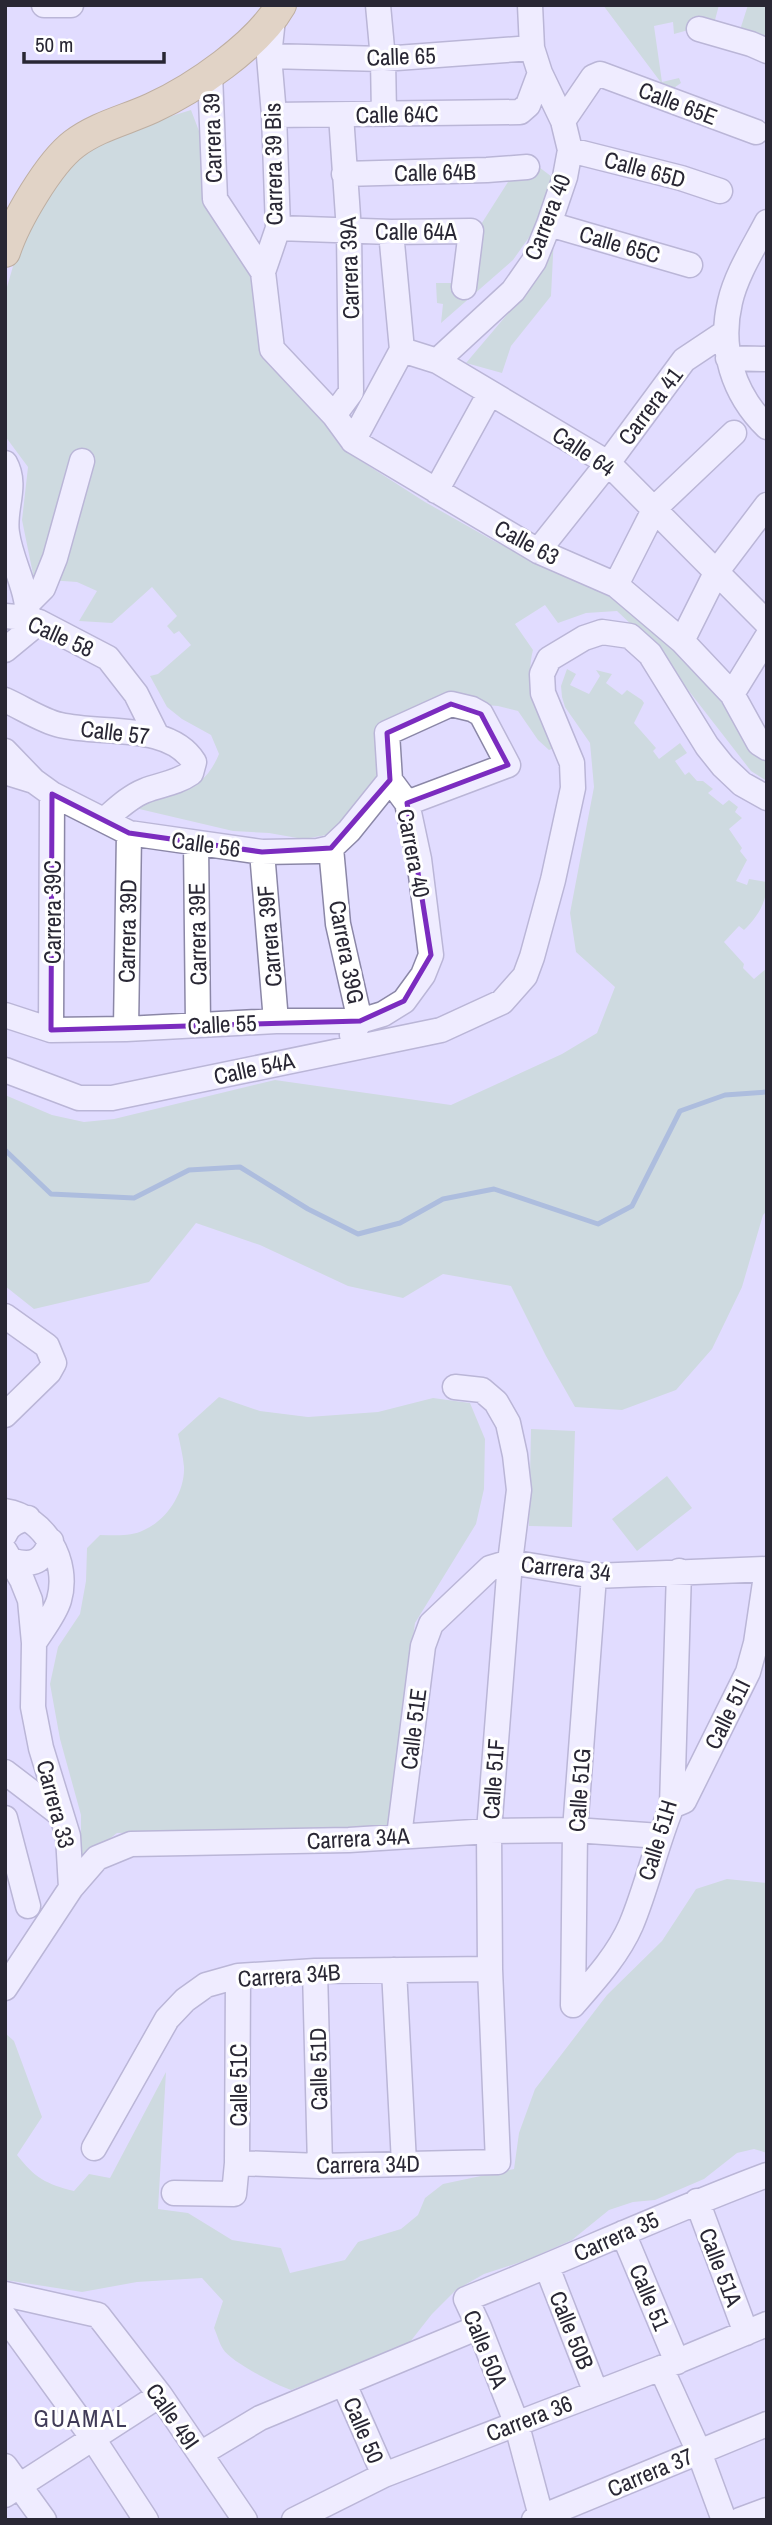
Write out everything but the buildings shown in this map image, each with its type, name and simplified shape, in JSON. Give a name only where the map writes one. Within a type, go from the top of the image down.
[{"type":"main road","points":[[5,252],[9,239],[38,186],[71,146],[94,130],[154,107],[210,74],[249,44],[277,12]]},
{"type":"street","points":[[44,5],[69,6]]},
{"type":"street","points":[[378,5],[384,114]]},
{"type":"street","name":"Carrera 40","points":[[438,361],[513,290],[534,261],[565,177],[570,150],[563,121],[540,73],[533,48],[530,5]]},
{"type":"street","name":"Carrera 39 Bis","points":[[272,349],[263,272],[278,228],[269,56],[277,12]]},
{"type":"street","points":[[699,29],[767,51]]},
{"type":"street","name":"Calle 65","points":[[269,56],[383,59],[533,48]]},
{"type":"street","name":"Calle 64C","points":[[274,115],[520,112],[528,104],[540,73]]},
{"type":"street","name":"Carrera 39","points":[[210,74],[215,199],[263,272]]},
{"type":"street","name":"Calle 65E","points":[[563,121],[593,77],[600,74],[756,132]]},
{"type":"street","name":"Carrera 39A","points":[[334,415],[351,392],[349,231],[341,115]]},
{"type":"street","name":"Calle 65D","points":[[570,150],[681,178],[720,191]]},
{"type":"street","name":"Calle 64B","points":[[344,174],[527,167]]},
{"type":"street","points":[[767,222],[730,300],[726,332],[728,358],[737,388],[755,415],[767,427]]},
{"type":"street","name":"Calle 65C","points":[[549,224],[690,265]]},
{"type":"street","name":"Calle 64A","points":[[278,228],[391,232],[471,231],[464,287]]},
{"type":"street","points":[[353,442],[402,350],[391,232]]},
{"type":"street","name":"Carrera 41","points":[[538,551],[608,463],[684,360],[726,332]]},
{"type":"street","name":"Calle 63","points":[[272,349],[334,415],[353,442],[538,551],[616,585],[682,641],[732,694],[759,743],[767,748]]},
{"type":"street","name":"Calle 64","points":[[402,350],[438,361],[608,463],[767,623]]},
{"type":"street","points":[[728,358],[767,359]]},
{"type":"street","points":[[436,491],[490,393]]},
{"type":"street","points":[[616,585],[655,508],[734,433]]},
{"type":"street","points":[[5,650],[43,588],[55,558],[82,461]]},
{"type":"street","points":[[6,464],[12,482],[6,531],[25,615]]},
{"type":"street","points":[[682,641],[717,571],[767,505]]},
{"type":"street","name":"Calle 58","points":[[25,615],[108,658],[136,694],[157,736]]},
{"type":"street","name":"Calle 54A","points":[[5,1070],[79,1098],[112,1098],[441,1030],[502,1002],[525,975],[532,957],[553,880],[573,788],[572,763],[543,693],[542,674],[549,659],[567,646],[602,632],[630,636],[650,654],[707,746],[742,784],[767,798]]},
{"type":"street","points":[[732,694],[767,637]]},
{"type":"street","name":"Calle 57","points":[[5,700],[59,725],[157,736],[186,751],[194,762],[191,773],[177,782],[143,791],[104,820]]},
{"type":"street","name":"Carrera 40","points":[[407,803],[508,765],[481,714],[451,704],[387,733],[390,780],[407,803],[419,859],[431,955],[423,975]]},
{"type":"street","points":[[5,751],[43,788]]},
{"type":"street","name":"Calle 56","points":[[5,772],[43,788],[129,833],[262,852],[318,852],[331,848]]},
{"type":"street","points":[[331,848],[349,831],[390,780]]},
{"type":"street","name":"Carrera 39C","points":[[43,788],[51,1030]]},
{"type":"street","name":"Carrera 39D","points":[[126,1029],[129,833]]},
{"type":"street","name":"Carrera 39E","points":[[195,843],[198,1025]]},
{"type":"street","name":"Carrera 39G","points":[[331,848],[338,924],[360,1021],[342,1050]]},
{"type":"street","name":"Carrera 39F","points":[[262,852],[276,1021]]},
{"type":"street","name":"Calle 55","points":[[5,1015],[51,1030],[276,1021],[360,1021],[383,1014],[404,1001],[423,975]]},
{"type":"street","points":[[5,1415],[49,1372],[54,1363],[47,1346],[11,1328]]},
{"type":"street","name":"Calle 51F","points":[[455,1387],[482,1390],[496,1402],[508,1423],[519,1490],[510,1562],[489,1831],[490,1969],[498,2162]]},
{"type":"street","points":[[5,1534],[16,1522],[16,1515],[41,1529],[51,1541],[63,1580],[59,1602],[34,1643]]},
{"type":"street","points":[[9,1556],[25,1564],[37,1561],[46,1553],[51,1541]]},
{"type":"street","name":"Carrera 33","points":[[9,1556],[30,1600],[34,1643],[33,1707],[41,1748],[68,1836],[71,1888]]},
{"type":"street","name":"Carrera 34","points":[[431,1624],[490,1567],[510,1562],[594,1576],[767,1569]]},
{"type":"street","name":"Calle 51I","points":[[672,1806],[684,1801],[748,1672],[767,1569]]},
{"type":"street","name":"Calle 51H","points":[[573,2005],[609,1962],[631,1927],[672,1806],[678,1571]]},
{"type":"street","name":"Calle 51G","points":[[573,2005],[575,1830],[594,1576]]},
{"type":"street","name":"Calle 51E","points":[[399,1836],[424,1646],[431,1624]]},
{"type":"street","points":[[5,1772],[60,1814]]},
{"type":"street","points":[[7,1828],[29,1906]]},
{"type":"street","name":"Carrera 34A","points":[[71,1888],[97,1858],[131,1844],[349,1840],[489,1831],[575,1830],[660,1836]]},
{"type":"street","points":[[5,1988],[71,1888]]},
{"type":"street","name":"Carrera 34B","points":[[94,2148],[167,2019],[186,2000],[206,1986],[238,1976],[315,1971],[490,1969]]},
{"type":"street","points":[[394,1970],[404,2163]]},
{"type":"street","name":"Calle 51D","points":[[315,1971],[320,2166]]},
{"type":"street","name":"Calle 51C","points":[[174,2193],[234,2194],[237,2163],[238,1976]]},
{"type":"street","name":"Carrera 34D","points":[[237,2163],[320,2166],[498,2162]]},
{"type":"street","name":"Carrera 35","points":[[466,2299],[547,2267],[697,2201],[767,2175]]},
{"type":"street","name":"Calle 51A","points":[[697,2201],[756,2328]]},
{"type":"street","name":"Calle 51","points":[[623,2233],[724,2520]]},
{"type":"street","name":"Calle 50B","points":[[547,2267],[596,2393]]},
{"type":"street","name":"Calle 49I","points":[[5,2294],[98,2315],[160,2395],[245,2520]]},
{"type":"street","name":"Calle 50A","points":[[466,2299],[516,2423],[539,2519]]},
{"type":"street","points":[[5,2317],[92,2437],[146,2520]]},
{"type":"street","points":[[200,2454],[260,2418],[479,2327]]},
{"type":"street","name":"Carrera 36","points":[[294,2520],[383,2475],[669,2365],[756,2328]]},
{"type":"street","name":"Calle 50","points":[[344,2384],[383,2475]]},
{"type":"street","points":[[44,2520],[10,2482],[92,2437],[160,2395]]},
{"type":"street","name":"Carrera 37","points":[[539,2519],[767,2424]]},
{"type":"street","points":[[740,2520],[767,2510]]},
{"type":"highlighted area","points":[[451,704],[481,714],[508,765],[407,803],[431,955],[404,1001],[360,1021],[51,1030],[52,794],[129,833],[262,852],[331,848],[390,780],[387,733]]},
{"type":"green space","points":[[603,5],[719,5],[711,35],[692,29],[674,34],[673,22],[654,26],[662,82],[679,78],[681,83],[668,92]]},
{"type":"green space","points":[[748,5],[767,5],[767,43],[739,33]]},
{"type":"green space","points":[[191,110],[240,239],[276,354],[358,459],[425,502],[494,541],[612,598],[669,635],[729,695],[749,744],[767,762],[767,781],[751,771],[654,646],[617,611],[586,613],[558,623],[545,605],[515,624],[533,650],[533,688],[560,746],[549,750],[538,740],[518,711],[498,706],[473,704],[405,722],[394,756],[339,833],[303,839],[269,833],[233,831],[135,808],[135,797],[175,792],[195,785],[212,767],[219,754],[211,735],[167,707],[150,676],[158,674],[191,645],[179,631],[174,634],[167,626],[177,616],[152,587],[112,623],[79,621],[97,591],[77,582],[34,579],[22,520],[28,467],[5,436],[5,294],[26,221],[84,143]]},
{"type":"green space","points":[[531,161],[560,183],[513,260],[441,323],[443,304],[437,303],[436,283],[457,283],[466,248],[513,174]]},
{"type":"green space","points":[[554,236],[551,296],[511,346],[502,373],[466,363],[531,286],[542,256]]},
{"type":"green space","points":[[567,669],[576,674],[570,685],[589,694],[600,676],[596,670],[612,674],[606,683],[622,695],[627,690],[642,700],[644,703],[634,723],[656,748],[653,751],[659,759],[680,743],[687,753],[675,761],[685,775],[689,772],[697,781],[703,781],[713,789],[708,793],[723,805],[729,800],[738,807],[735,812],[742,818],[729,829],[747,860],[736,881],[747,885],[749,879],[767,882],[765,896],[757,914],[744,930],[739,926],[724,942],[754,979],[767,968],[767,1211],[763,1215],[742,1287],[712,1349],[676,1390],[622,1410],[575,1407],[511,1286],[443,1274],[403,1298],[348,1286],[260,1245],[196,1223],[149,1282],[34,1309],[5,1286],[5,1095],[52,1115],[84,1122],[114,1119],[275,1080],[451,1105],[562,1054],[597,1033],[615,987],[576,952],[570,913],[594,787],[590,743],[565,707],[562,697],[561,686]]},
{"type":"green space","points":[[219,1397],[260,1411],[308,1417],[378,1412],[433,1398],[470,1403],[485,1439],[484,1489],[476,1524],[415,1623],[389,1826],[117,1833],[81,1861],[81,1815],[60,1739],[50,1684],[58,1647],[80,1614],[86,1581],[87,1548],[100,1535],[128,1535],[144,1530],[167,1512],[178,1495],[184,1476],[178,1434]]},
{"type":"green space","points":[[531,1429],[575,1431],[572,1527],[529,1526]]},
{"type":"green space","points":[[667,1476],[692,1508],[637,1551],[612,1519]]},
{"type":"green space","points":[[727,1879],[767,1883],[767,2153],[754,2149],[737,2153],[704,2179],[655,2200],[633,2202],[609,2210],[572,2240],[527,2260],[484,2274],[456,2290],[432,2314],[406,2347],[291,2390],[244,2366],[223,2349],[214,2328],[223,2301],[202,2278],[137,2282],[82,2292],[5,2280],[5,2033],[14,2041],[42,2117],[17,2155],[36,2175],[48,2183],[74,2191],[89,2174],[110,2178],[166,2072],[158,2209],[188,2213],[232,2240],[281,2248],[290,2273],[345,2260],[358,2242],[401,2229],[418,2215],[425,2198],[443,2184],[514,2169],[519,2133],[535,2089],[607,1995],[662,1941],[696,1889]]},
{"type":"waterway","points":[[5,1150],[51,1194],[134,1198],[189,1170],[240,1167],[308,1209],[358,1234],[400,1223],[443,1199],[494,1189],[598,1224],[632,1206],[680,1111],[725,1095],[767,1092]]},
{"type":"district","name":"GUAMAL","points":[[81,2418]]}]
